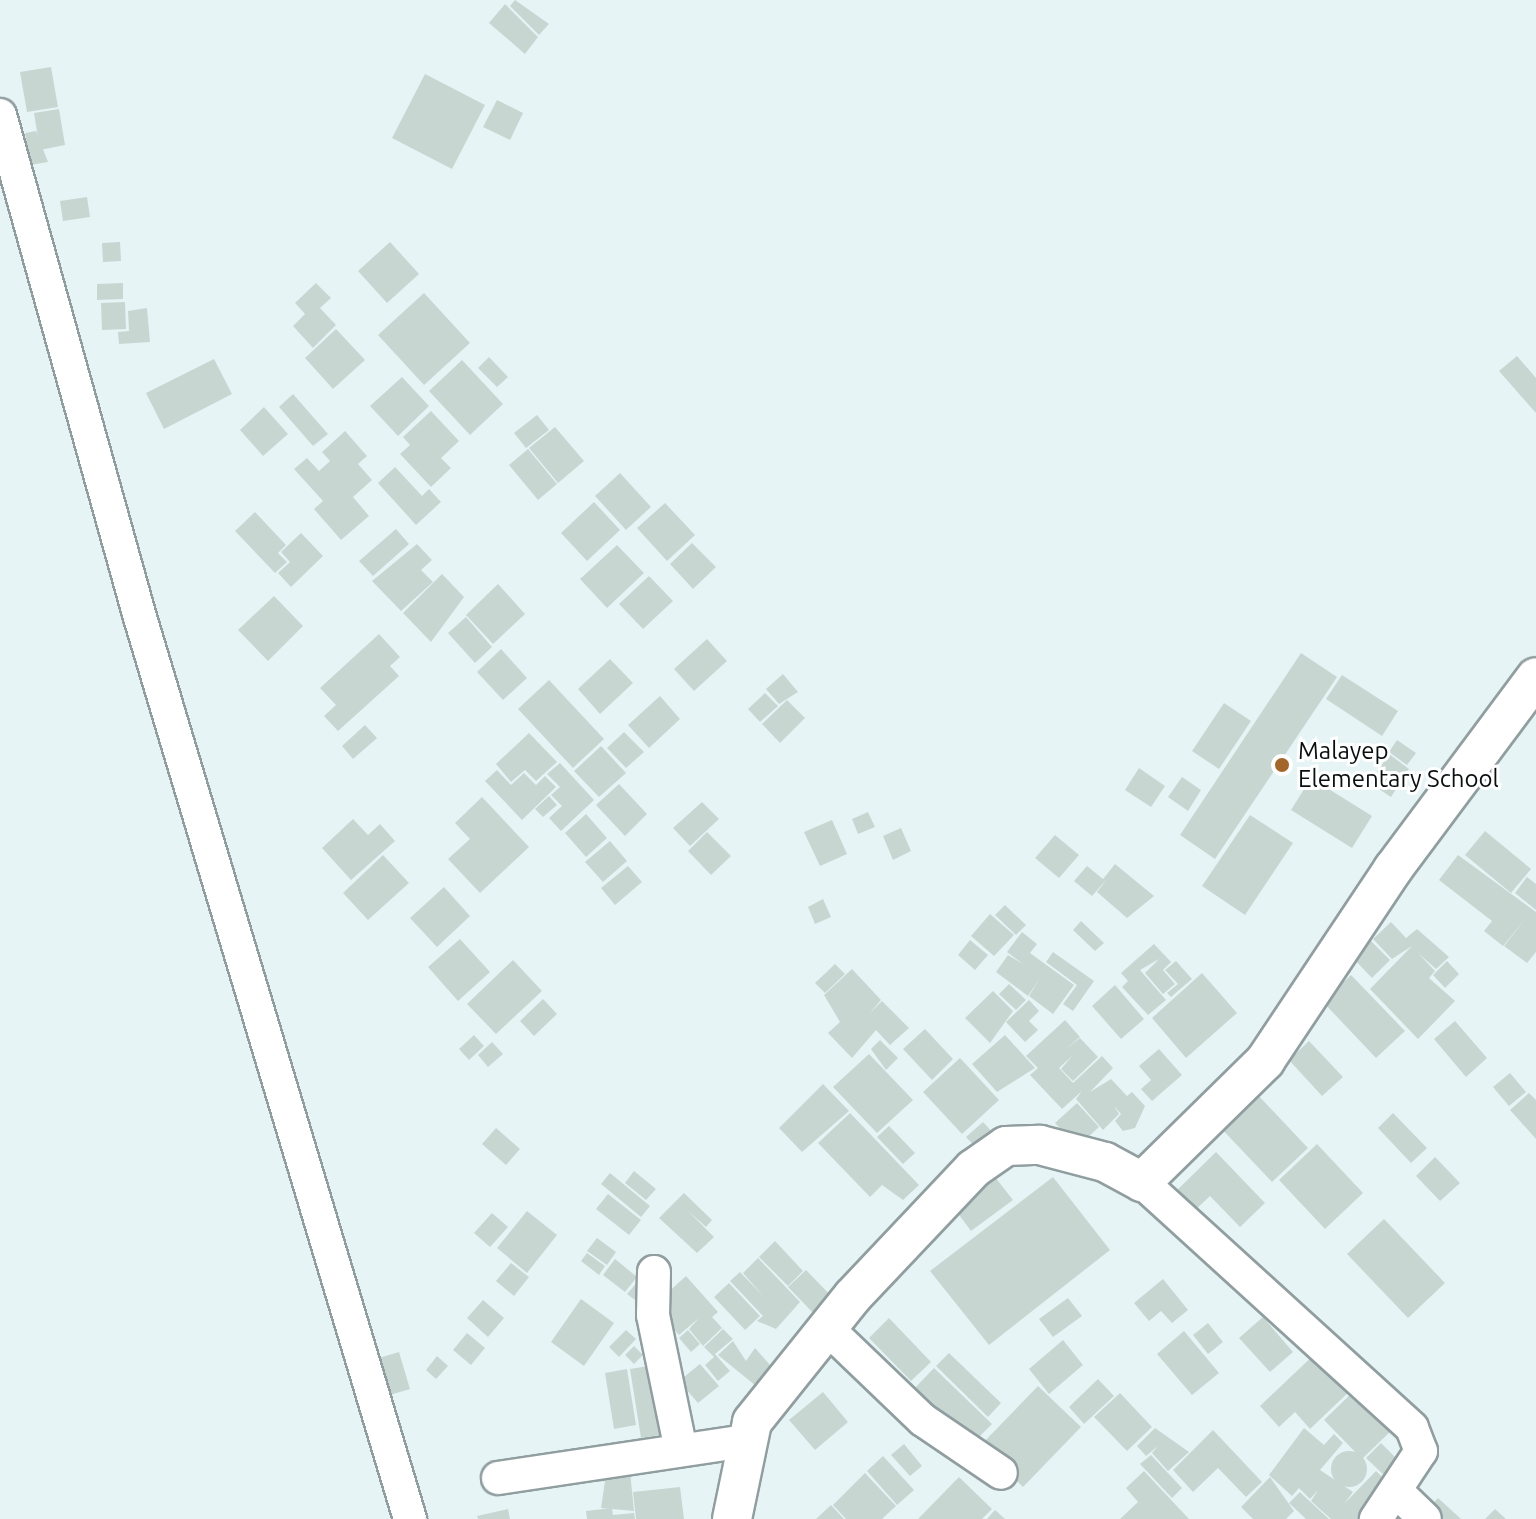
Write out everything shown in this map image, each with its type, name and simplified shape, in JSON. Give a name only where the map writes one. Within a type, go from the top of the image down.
[{"type":"street","points":[[0,115],[139,614],[410,1519]]},
{"type":"street","points":[[1142,1182],[1265,1061],[1393,869],[1536,677]]},
{"type":"street","points":[[732,1519],[752,1422],[829,1330],[973,1169],[1006,1146],[1040,1145],[1105,1162],[1142,1182],[1412,1428],[1421,1451],[1376,1519]]},
{"type":"street","points":[[654,1272],[653,1315],[681,1450]]},
{"type":"street","points":[[829,1330],[923,1420],[1001,1473]]},
{"type":"street","points":[[498,1478],[746,1441]]},
{"type":"street","points":[[1396,1491],[1425,1519]]},
{"type":"building","points":[[515,0],[549,24],[539,35],[510,6]]},
{"type":"building","points":[[505,4],[538,37],[525,54],[489,23]]},
{"type":"building","points":[[51,67],[58,107],[27,112],[20,72]]},
{"type":"building","points":[[425,74],[485,105],[452,169],[392,138]]},
{"type":"building","points":[[497,100],[523,113],[510,140],[483,127]]},
{"type":"building","points":[[59,109],[65,145],[40,150],[34,113]]},
{"type":"building","points":[[36,131],[48,162],[30,165],[25,133]]},
{"type":"building","points":[[87,197],[90,217],[63,221],[60,201]]},
{"type":"building","points":[[120,242],[121,261],[103,262],[102,243]]},
{"type":"building","points":[[390,242],[419,274],[387,303],[358,271]]},
{"type":"building","points":[[123,283],[123,299],[97,300],[97,284]]},
{"type":"building","points":[[316,283],[331,298],[320,308],[336,325],[313,348],[293,326],[305,314],[295,303]]},
{"type":"building","points":[[424,293],[470,343],[424,385],[378,335]]},
{"type":"building","points":[[125,302],[126,329],[102,330],[101,303]]},
{"type":"building","points":[[147,308],[150,342],[119,344],[118,332],[129,331],[128,311]]},
{"type":"building","points":[[336,329],[365,360],[333,389],[305,358]]},
{"type":"building","points":[[1517,356],[1536,378],[1536,413],[1499,371]]},
{"type":"building","points":[[489,357],[508,377],[497,387],[478,368]]},
{"type":"building","points":[[214,359],[232,394],[164,429],[146,393]]},
{"type":"building","points":[[462,360],[503,404],[470,435],[429,391]]},
{"type":"building","points":[[402,377],[429,406],[398,436],[370,406]]},
{"type":"building","points":[[293,394],[328,434],[313,446],[279,407]]},
{"type":"building","points":[[264,407],[288,434],[263,456],[240,430]]},
{"type":"building","points":[[431,411],[459,441],[441,458],[451,468],[431,487],[400,454],[410,445],[403,437]]},
{"type":"building","points":[[537,415],[549,430],[526,448],[514,433]]},
{"type":"building","points":[[555,427],[584,461],[558,483],[529,448]]},
{"type":"building","points":[[345,431],[367,456],[358,464],[372,480],[353,497],[369,516],[341,540],[314,509],[323,501],[294,469],[307,458],[319,471],[330,461],[322,452]]},
{"type":"building","points":[[528,449],[557,484],[538,500],[509,465]]},
{"type":"building","points":[[395,467],[422,496],[429,489],[441,502],[416,525],[378,483]]},
{"type":"building","points":[[620,473],[651,507],[626,530],[595,496]]},
{"type":"building","points":[[594,502],[620,530],[587,561],[561,533]]},
{"type":"building","points":[[665,503],[695,535],[667,561],[637,528]]},
{"type":"building","points":[[255,512],[286,545],[278,553],[287,562],[275,573],[235,531]]},
{"type":"building","points":[[396,529],[409,544],[373,576],[359,561]]},
{"type":"building","points":[[301,533],[323,556],[291,587],[278,573],[290,562],[281,552]]},
{"type":"building","points":[[692,543],[716,567],[693,589],[670,564]]},
{"type":"building","points":[[417,544],[432,560],[421,570],[433,582],[401,611],[372,581]]},
{"type":"building","points":[[617,545],[644,573],[607,608],[580,579]]},
{"type":"building","points":[[442,574],[464,597],[431,642],[403,613]]},
{"type":"building","points":[[649,576],[673,601],[643,629],[619,604]]},
{"type":"building","points":[[498,584],[525,614],[493,644],[466,615]]},
{"type":"building","points":[[274,596],[303,626],[268,661],[238,630]]},
{"type":"building","points":[[466,617],[492,647],[475,663],[448,633]]},
{"type":"building","points":[[379,634],[400,657],[390,666],[399,676],[338,731],[324,716],[336,705],[320,688]]},
{"type":"building","points":[[707,639],[727,661],[694,691],[674,669]]},
{"type":"building","points":[[501,649],[527,678],[503,700],[477,672]]},
{"type":"building","points":[[1301,653],[1337,677],[1215,859],[1180,835]]},
{"type":"building","points":[[610,659],[633,683],[600,714],[578,689]]},
{"type":"building","points":[[783,674],[798,692],[779,704],[766,689]]},
{"type":"building","points":[[1342,675],[1398,711],[1382,736],[1326,699]]},
{"type":"building","points":[[549,680],[604,739],[573,768],[518,709]]},
{"type":"building","points":[[765,693],[778,706],[760,722],[748,709]]},
{"type":"building","points":[[660,696],[680,719],[649,748],[628,725]]},
{"type":"building","points":[[787,700],[805,718],[780,743],[762,724]]},
{"type":"building","points":[[1224,703],[1251,721],[1219,769],[1192,751]]},
{"type":"building","points":[[365,725],[377,738],[353,759],[342,746]]},
{"type":"building","points":[[624,732],[644,752],[626,768],[607,748]]},
{"type":"building","points":[[529,733],[557,762],[536,781],[525,770],[511,782],[496,764]]},
{"type":"building","points":[[1397,740],[1416,753],[1407,765],[1389,752]]},
{"type":"building","points":[[601,746],[626,773],[599,797],[574,771]]},
{"type":"building","points":[[1389,754],[1409,769],[1391,797],[1370,783]]},
{"type":"building","points":[[560,763],[594,800],[561,831],[549,818],[562,806],[551,795],[560,787],[547,774]]},
{"type":"building","points":[[1139,768],[1165,786],[1151,807],[1125,790]]},
{"type":"building","points":[[497,770],[511,785],[524,773],[536,785],[545,776],[556,787],[522,820],[485,781]]},
{"type":"building","points":[[1182,777],[1201,790],[1188,811],[1168,797]]},
{"type":"building","points":[[1311,778],[1372,816],[1352,848],[1291,810]]},
{"type":"building","points":[[619,784],[647,814],[625,836],[596,805]]},
{"type":"building","points":[[549,796],[557,805],[543,817],[535,809]]},
{"type":"building","points":[[482,797],[529,847],[480,893],[448,859],[470,839],[455,823]]},
{"type":"building","points":[[702,802],[719,819],[690,846],[673,828]]},
{"type":"building","points":[[868,812],[875,827],[858,834],[852,819]]},
{"type":"building","points":[[586,814],[607,838],[586,857],[565,833]]},
{"type":"building","points":[[1250,815],[1293,843],[1245,915],[1202,886]]},
{"type":"building","points":[[353,819],[368,835],[380,824],[395,841],[351,880],[322,848]]},
{"type":"building","points":[[832,820],[847,854],[820,866],[804,832]]},
{"type":"building","points":[[901,828],[911,851],[893,860],[883,836]]},
{"type":"building","points":[[1485,831],[1531,869],[1511,893],[1465,855]]},
{"type":"building","points":[[707,832],[731,856],[711,875],[688,851]]},
{"type":"building","points":[[1055,835],[1079,855],[1059,878],[1035,858]]},
{"type":"building","points":[[610,841],[627,861],[603,882],[585,862]]},
{"type":"building","points":[[383,855],[409,883],[368,920],[343,893]]},
{"type":"building","points":[[1458,855],[1536,912],[1536,952],[1527,963],[1504,946],[1526,918],[1503,946],[1484,931],[1492,921],[1439,880]]},
{"type":"building","points":[[1115,864],[1154,896],[1127,918],[1097,892],[1107,879],[1092,896],[1074,881],[1087,866],[1103,879]]},
{"type":"building","points":[[628,866],[642,882],[615,905],[601,888]]},
{"type":"building","points":[[1527,877],[1536,884],[1536,910],[1515,893]]},
{"type":"building","points":[[444,887],[470,916],[437,947],[410,918]]},
{"type":"building","points":[[823,899],[831,917],[815,924],[808,907]]},
{"type":"building","points":[[1005,905],[1026,925],[1016,935],[995,915]]},
{"type":"building","points":[[990,914],[1014,935],[994,956],[971,936]]},
{"type":"building","points":[[1081,921],[1104,943],[1095,951],[1073,930]]},
{"type":"building","points":[[1391,922],[1406,938],[1417,929],[1449,957],[1436,969],[1418,953],[1435,971],[1429,978],[1455,1001],[1418,1039],[1370,989],[1412,946],[1392,959],[1373,939]]},
{"type":"building","points":[[1022,932],[1037,944],[1030,953],[1074,985],[1053,1014],[1029,996],[1040,978],[1028,996],[996,972],[1008,955],[1023,964],[1007,952]]},
{"type":"building","points":[[460,939],[490,972],[458,1001],[428,967]]},
{"type":"building","points":[[970,940],[988,955],[975,970],[958,955]]},
{"type":"building","points":[[1370,940],[1390,960],[1372,978],[1352,957]]},
{"type":"building","points":[[1154,944],[1171,962],[1163,970],[1175,984],[1163,994],[1145,973],[1159,959],[1140,970],[1166,1000],[1148,1015],[1122,987],[1128,981],[1121,973]]},
{"type":"building","points":[[1053,952],[1094,981],[1073,1011],[1063,1004],[1077,985],[1046,962]]},
{"type":"building","points":[[513,960],[542,991],[496,1034],[467,1004]]},
{"type":"building","points":[[1176,961],[1192,979],[1171,997],[1167,993],[1178,984],[1165,970]]},
{"type":"building","points":[[1447,961],[1459,974],[1445,988],[1433,975]]},
{"type":"building","points":[[835,964],[845,974],[825,993],[815,983]]},
{"type":"building","points":[[852,969],[881,1000],[870,1013],[882,1001],[909,1028],[890,1045],[876,1030],[852,1058],[828,1033],[840,1022],[824,995]]},
{"type":"building","points":[[1202,973],[1237,1013],[1186,1058],[1152,1018]]},
{"type":"building","points":[[1351,975],[1405,1031],[1376,1058],[1323,1002]]},
{"type":"building","points":[[1009,984],[1026,1000],[1016,1010],[999,994]]},
{"type":"building","points":[[1115,985],[1144,1019],[1121,1039],[1092,1006]]},
{"type":"building","points":[[993,991],[1013,1011],[990,1043],[965,1018]]},
{"type":"building","points":[[543,999],[557,1014],[534,1036],[520,1021]]},
{"type":"building","points":[[1029,1000],[1039,1011],[1029,1021],[1038,1030],[1025,1042],[1006,1022]]},
{"type":"building","points":[[1065,1020],[1080,1037],[1066,1049],[1080,1038],[1098,1057],[1073,1081],[1061,1069],[1072,1056],[1059,1068],[1073,1083],[1102,1056],[1113,1068],[1090,1092],[1111,1079],[1127,1096],[1132,1092],[1145,1106],[1135,1128],[1123,1131],[1115,1121],[1121,1114],[1114,1106],[1119,1114],[1103,1130],[1076,1099],[1082,1091],[1062,1109],[1030,1075],[1038,1068],[1026,1056]]},
{"type":"building","points":[[1455,1021],[1487,1058],[1466,1077],[1434,1039]]},
{"type":"building","points":[[925,1029],[953,1059],[932,1080],[903,1049]]},
{"type":"building","points":[[474,1035],[484,1046],[469,1060],[459,1049]]},
{"type":"building","points":[[1005,1035],[1035,1068],[997,1092],[972,1064]]},
{"type":"building","points":[[880,1040],[898,1058],[886,1070],[871,1049]]},
{"type":"building","points":[[1309,1041],[1343,1077],[1322,1096],[1289,1060]]},
{"type":"building","points":[[492,1042],[503,1054],[488,1067],[478,1055]]},
{"type":"building","points":[[1159,1049],[1182,1075],[1152,1101],[1141,1089],[1151,1080],[1139,1066]]},
{"type":"building","points":[[869,1054],[913,1100],[877,1133],[833,1087]]},
{"type":"building","points":[[960,1058],[999,1100],[962,1134],[923,1092]]},
{"type":"building","points":[[1510,1073],[1526,1092],[1509,1106],[1493,1087]]},
{"type":"building","points":[[823,1084],[849,1111],[802,1152],[779,1128]]},
{"type":"building","points":[[1255,1092],[1308,1148],[1272,1182],[1219,1126]]},
{"type":"building","points":[[1529,1093],[1536,1100],[1536,1139],[1510,1110]]},
{"type":"building","points":[[1077,1103],[1099,1127],[1077,1147],[1055,1123]]},
{"type":"building","points":[[850,1113],[919,1185],[903,1200],[882,1185],[870,1197],[818,1143]]},
{"type":"building","points":[[1393,1113],[1427,1148],[1411,1163],[1378,1128]]},
{"type":"building","points":[[983,1122],[997,1137],[980,1152],[966,1137]]},
{"type":"building","points":[[889,1126],[915,1153],[903,1164],[877,1137]]},
{"type":"building","points":[[496,1128],[520,1149],[506,1165],[482,1144]]},
{"type":"building","points":[[1317,1144],[1363,1193],[1325,1229],[1279,1180]]},
{"type":"building","points":[[1216,1152],[1265,1203],[1240,1227],[1210,1196],[1190,1215],[1171,1196]]},
{"type":"building","points":[[1435,1157],[1460,1183],[1440,1201],[1416,1176]]},
{"type":"building","points":[[634,1171],[656,1189],[646,1200],[625,1183]]},
{"type":"building","points":[[610,1173],[650,1206],[641,1217],[601,1184]]},
{"type":"building","points":[[995,1177],[1013,1200],[971,1231],[954,1208]]},
{"type":"building","points":[[1053,1177],[1110,1250],[989,1345],[930,1271]]},
{"type":"building","points":[[684,1193],[712,1220],[706,1227],[688,1211],[714,1237],[697,1253],[659,1218]]},
{"type":"building","points":[[608,1194],[641,1220],[629,1235],[596,1209]]},
{"type":"building","points":[[527,1211],[557,1235],[527,1273],[497,1248]]},
{"type":"building","points":[[492,1213],[508,1227],[490,1247],[474,1233]]},
{"type":"building","points":[[1384,1219],[1445,1283],[1408,1318],[1347,1254]]},
{"type":"building","points":[[597,1238],[616,1252],[607,1265],[587,1251]]},
{"type":"building","points":[[775,1241],[803,1271],[788,1286],[759,1257]]},
{"type":"building","points":[[587,1253],[605,1266],[599,1275],[581,1261]]},
{"type":"building","points":[[758,1258],[800,1302],[776,1329],[757,1321],[763,1316],[730,1281],[740,1272],[763,1296],[743,1273]]},
{"type":"building","points":[[615,1259],[637,1277],[625,1292],[603,1275]]},
{"type":"building","points":[[511,1263],[529,1277],[514,1296],[496,1281]]},
{"type":"building","points":[[806,1270],[836,1301],[818,1318],[788,1287]]},
{"type":"building","points":[[686,1276],[718,1312],[712,1317],[722,1328],[703,1346],[689,1329],[699,1318],[679,1335],[653,1306]]},
{"type":"building","points":[[1163,1279],[1188,1310],[1172,1323],[1161,1311],[1149,1321],[1134,1303]]},
{"type":"building","points":[[639,1280],[647,1286],[635,1300],[627,1294]]},
{"type":"building","points":[[729,1283],[760,1316],[745,1330],[714,1297]]},
{"type":"building","points":[[1068,1298],[1082,1316],[1053,1337],[1039,1319]]},
{"type":"building","points":[[581,1299],[614,1323],[584,1366],[551,1342]]},
{"type":"building","points":[[483,1300],[504,1318],[488,1337],[467,1318]]},
{"type":"building","points":[[1263,1317],[1293,1352],[1270,1372],[1239,1338]]},
{"type":"building","points":[[889,1318],[931,1362],[911,1381],[869,1338]]},
{"type":"building","points":[[1208,1323],[1223,1342],[1208,1354],[1193,1335]]},
{"type":"building","points":[[723,1329],[733,1339],[715,1354],[730,1371],[718,1381],[705,1365],[714,1357],[704,1347]]},
{"type":"building","points":[[626,1330],[636,1339],[619,1357],[609,1347]]},
{"type":"building","points":[[688,1330],[700,1344],[691,1352],[679,1338]]},
{"type":"building","points":[[1184,1331],[1219,1373],[1192,1395],[1157,1354]]},
{"type":"building","points":[[467,1333],[485,1348],[471,1365],[453,1350]]},
{"type":"building","points":[[1063,1340],[1083,1365],[1049,1394],[1029,1369]]},
{"type":"building","points":[[733,1341],[746,1361],[755,1348],[770,1365],[756,1386],[718,1355]]},
{"type":"building","points":[[634,1346],[643,1355],[634,1364],[625,1355]]},
{"type":"building","points":[[1319,1350],[1354,1387],[1310,1429],[1295,1412],[1279,1427],[1260,1406]]},
{"type":"building","points":[[399,1352],[410,1389],[383,1397],[372,1360]]},
{"type":"building","points":[[949,1353],[1001,1403],[988,1417],[936,1366]]},
{"type":"building","points":[[437,1356],[448,1366],[436,1379],[426,1370]]},
{"type":"building","points":[[661,1364],[672,1433],[641,1438],[630,1369]]},
{"type":"building","points":[[700,1364],[719,1386],[698,1403],[679,1381]]},
{"type":"building","points":[[934,1368],[992,1424],[970,1446],[912,1391]]},
{"type":"building","points":[[627,1369],[636,1425],[614,1429],[605,1373]]},
{"type":"building","points":[[1098,1379],[1114,1396],[1084,1424],[1069,1407]]},
{"type":"building","points":[[1038,1386],[1081,1427],[1023,1487],[980,1446]]},
{"type":"building","points":[[1356,1389],[1394,1428],[1362,1459],[1324,1420]]},
{"type":"building","points":[[823,1392],[848,1422],[815,1450],[789,1420]]},
{"type":"building","points":[[1120,1393],[1152,1427],[1127,1451],[1094,1417]]},
{"type":"building","points":[[1155,1428],[1189,1452],[1168,1471],[1152,1453],[1158,1446],[1146,1456],[1137,1446]]},
{"type":"building","points":[[1304,1428],[1324,1445],[1334,1434],[1343,1443],[1320,1470],[1353,1492],[1344,1504],[1376,1471],[1389,1483],[1368,1519],[1331,1519],[1311,1501],[1318,1490],[1310,1499],[1299,1488],[1292,1496],[1269,1475]]},
{"type":"building","points":[[1213,1430],[1262,1482],[1246,1497],[1218,1468],[1193,1492],[1173,1470]]},
{"type":"building","points":[[1381,1443],[1404,1466],[1389,1480],[1366,1458]]},
{"type":"building","points":[[904,1444],[922,1466],[910,1476],[891,1455]]},
{"type":"building","points":[[1349,1451],[1362,1456],[1367,1469],[1362,1482],[1349,1487],[1336,1482],[1331,1469],[1336,1456]]},
{"type":"building","points":[[1151,1455],[1182,1488],[1172,1498],[1140,1464]]},
{"type":"building","points":[[883,1456],[914,1490],[897,1505],[867,1471]]},
{"type":"building","points":[[629,1461],[634,1511],[601,1508],[605,1481],[597,1482],[595,1465]]},
{"type":"building","points":[[1144,1471],[1189,1519],[1120,1519],[1138,1502],[1126,1488]]},
{"type":"building","points":[[865,1473],[896,1506],[882,1519],[846,1519],[833,1505]]},
{"type":"building","points":[[959,1477],[992,1509],[982,1519],[918,1519]]},
{"type":"building","points":[[1270,1477],[1294,1511],[1286,1519],[1253,1519],[1241,1507]]},
{"type":"building","points":[[680,1487],[684,1519],[636,1519],[633,1492]]},
{"type":"building","points":[[1300,1492],[1329,1519],[1306,1519],[1289,1503]]},
{"type":"building","points":[[1438,1498],[1461,1519],[1430,1519],[1424,1513]]},
{"type":"building","points":[[831,1505],[844,1519],[816,1519]]},
{"type":"building","points":[[612,1508],[613,1515],[634,1513],[635,1519],[587,1519],[586,1511]]},
{"type":"building","points":[[508,1509],[510,1519],[478,1519],[477,1516]]},
{"type":"building","points":[[1495,1509],[1506,1519],[1485,1519]]},
{"type":"building","points":[[995,1510],[1005,1519],[987,1519]]},
{"type":"place","name":"Malayep Elementary School","points":[[1282,765]]}]
